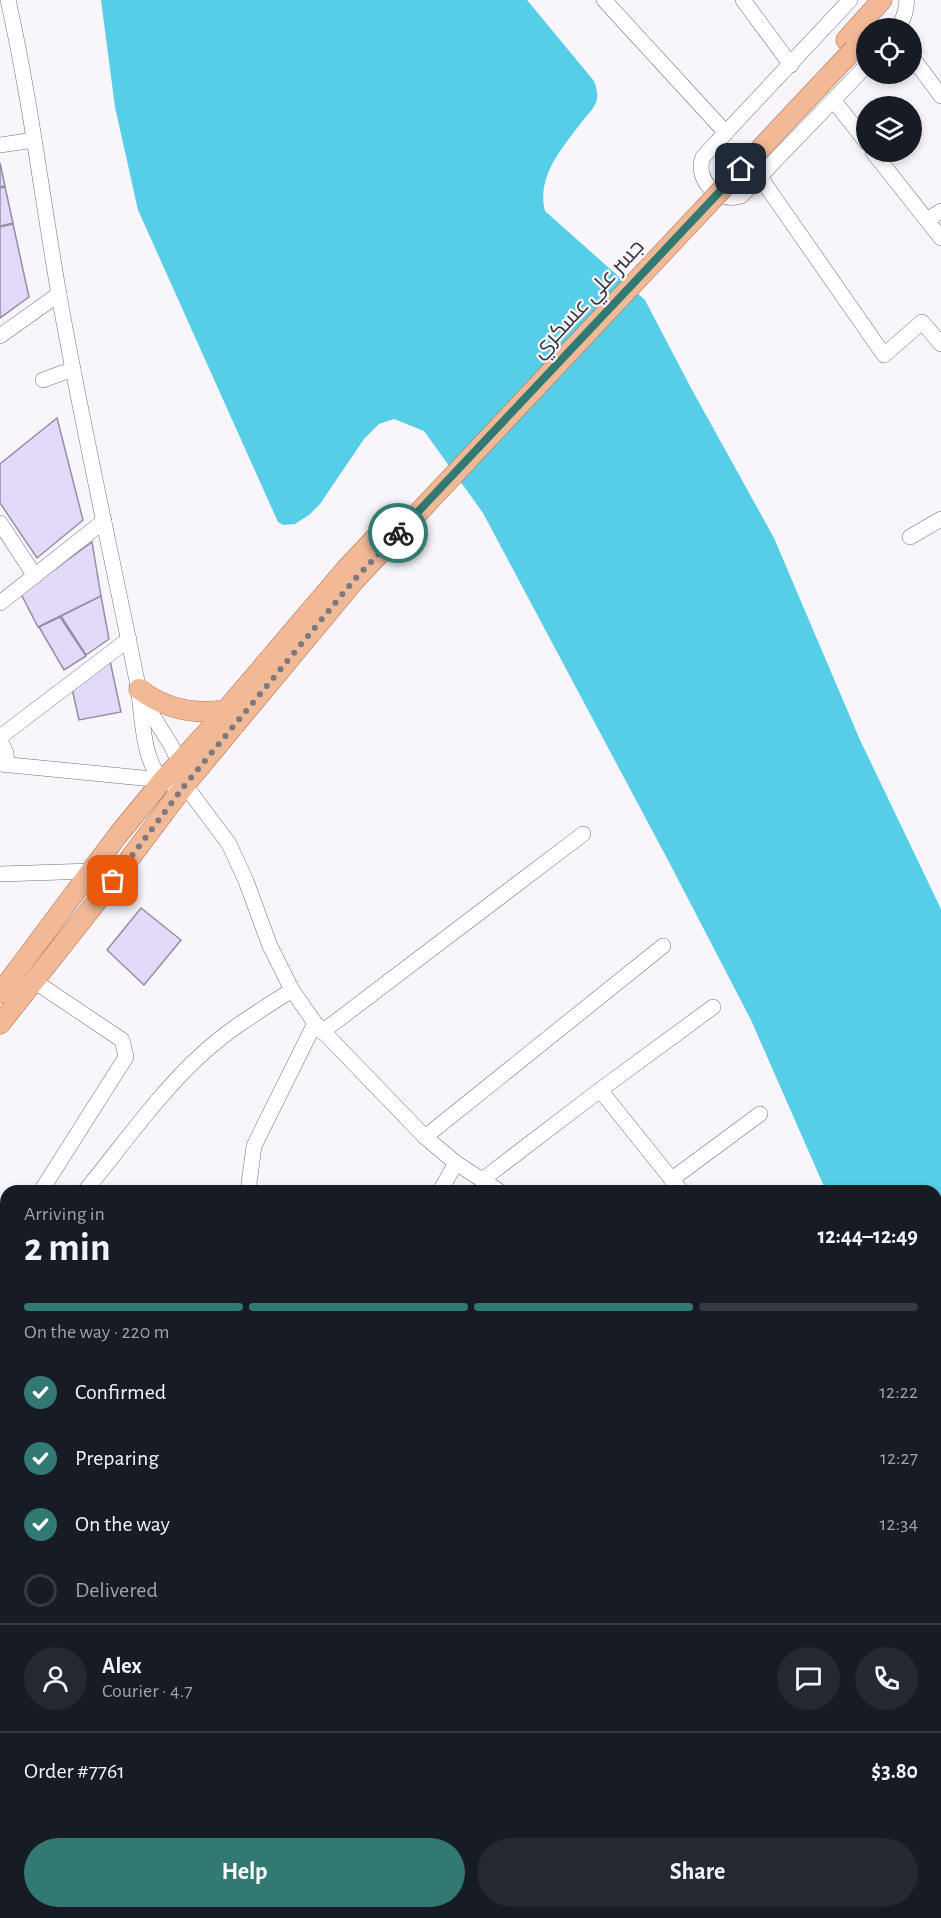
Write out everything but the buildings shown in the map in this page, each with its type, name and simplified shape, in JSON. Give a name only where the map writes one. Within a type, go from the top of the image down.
[{"type":"main road","name":"جسر علي عسكري","points":[[871,18],[882,0]]},
{"type":"main road","points":[[881,18],[898,0]]},
{"type":"main road","name":"جسر علي عسكري","points":[[350,574],[856,41]]},
{"type":"main road","points":[[0,993],[118,835],[163,780],[350,574]]},
{"type":"main road","points":[[0,1024],[350,574]]},
{"type":"main road","points":[[139,693],[180,710],[202,713],[225,710]]},
{"type":"main road","points":[[118,835],[136,850]]},
{"type":"street","points":[[8,0],[6,19],[34,140],[73,369],[129,639],[148,750],[153,767],[163,780]]},
{"type":"street","points":[[604,0],[726,133]]},
{"type":"street","points":[[743,0],[791,65]]},
{"type":"street","points":[[903,18],[907,0]]},
{"type":"street","points":[[842,3],[791,65],[703,157],[700,164],[702,178],[721,196],[734,198],[741,196],[856,77]]},
{"type":"street","points":[[922,70],[941,96]]},
{"type":"street","points":[[834,101],[856,129]]},
{"type":"street","points":[[0,145],[34,140]]},
{"type":"street","points":[[881,162],[941,238]]},
{"type":"street","points":[[760,177],[884,355],[922,322],[941,344]]},
{"type":"street","points":[[927,220],[941,211]]},
{"type":"street","points":[[0,336],[59,294]]},
{"type":"street","points":[[43,380],[73,369]]},
{"type":"street","points":[[910,537],[941,519]]},
{"type":"street","points":[[0,603],[104,521]]},
{"type":"street","points":[[0,524],[35,576]]},
{"type":"street","points":[[129,639],[0,739],[5,749],[3,764],[163,780],[185,785]]},
{"type":"street","points":[[139,693],[179,763],[185,785],[218,827],[238,863],[270,946],[292,990],[318,1027],[425,1137],[456,1163],[490,1185]]},
{"type":"street","points":[[249,1185],[254,1146],[318,1027],[583,834]]},
{"type":"street","points":[[0,874],[92,871]]},
{"type":"street","points":[[425,1137],[663,946]]},
{"type":"street","points":[[34,981],[122,1040],[126,1057],[45,1185]]},
{"type":"street","points":[[90,1185],[152,1108],[201,1055],[229,1032],[292,990]]},
{"type":"street","points":[[482,1180],[713,1007]]},
{"type":"street","points":[[600,1090],[676,1185],[760,1114]]},
{"type":"street","points":[[443,1185],[456,1163]]},
{"type":"water","points":[[101,0],[527,0],[594,81],[597,90],[595,104],[560,150],[548,173],[544,185],[545,211],[645,300],[774,538],[860,740],[941,909],[941,1185],[823,1185],[751,1020],[670,864],[483,513],[424,431],[394,419],[379,424],[364,439],[320,504],[309,515],[295,524],[283,525],[278,522],[138,210],[115,107]]},
{"type":"way so far","points":[[113,881],[185,785],[355,579],[398,533]]},
{"type":"route","points":[[398,533],[741,169]]}]
